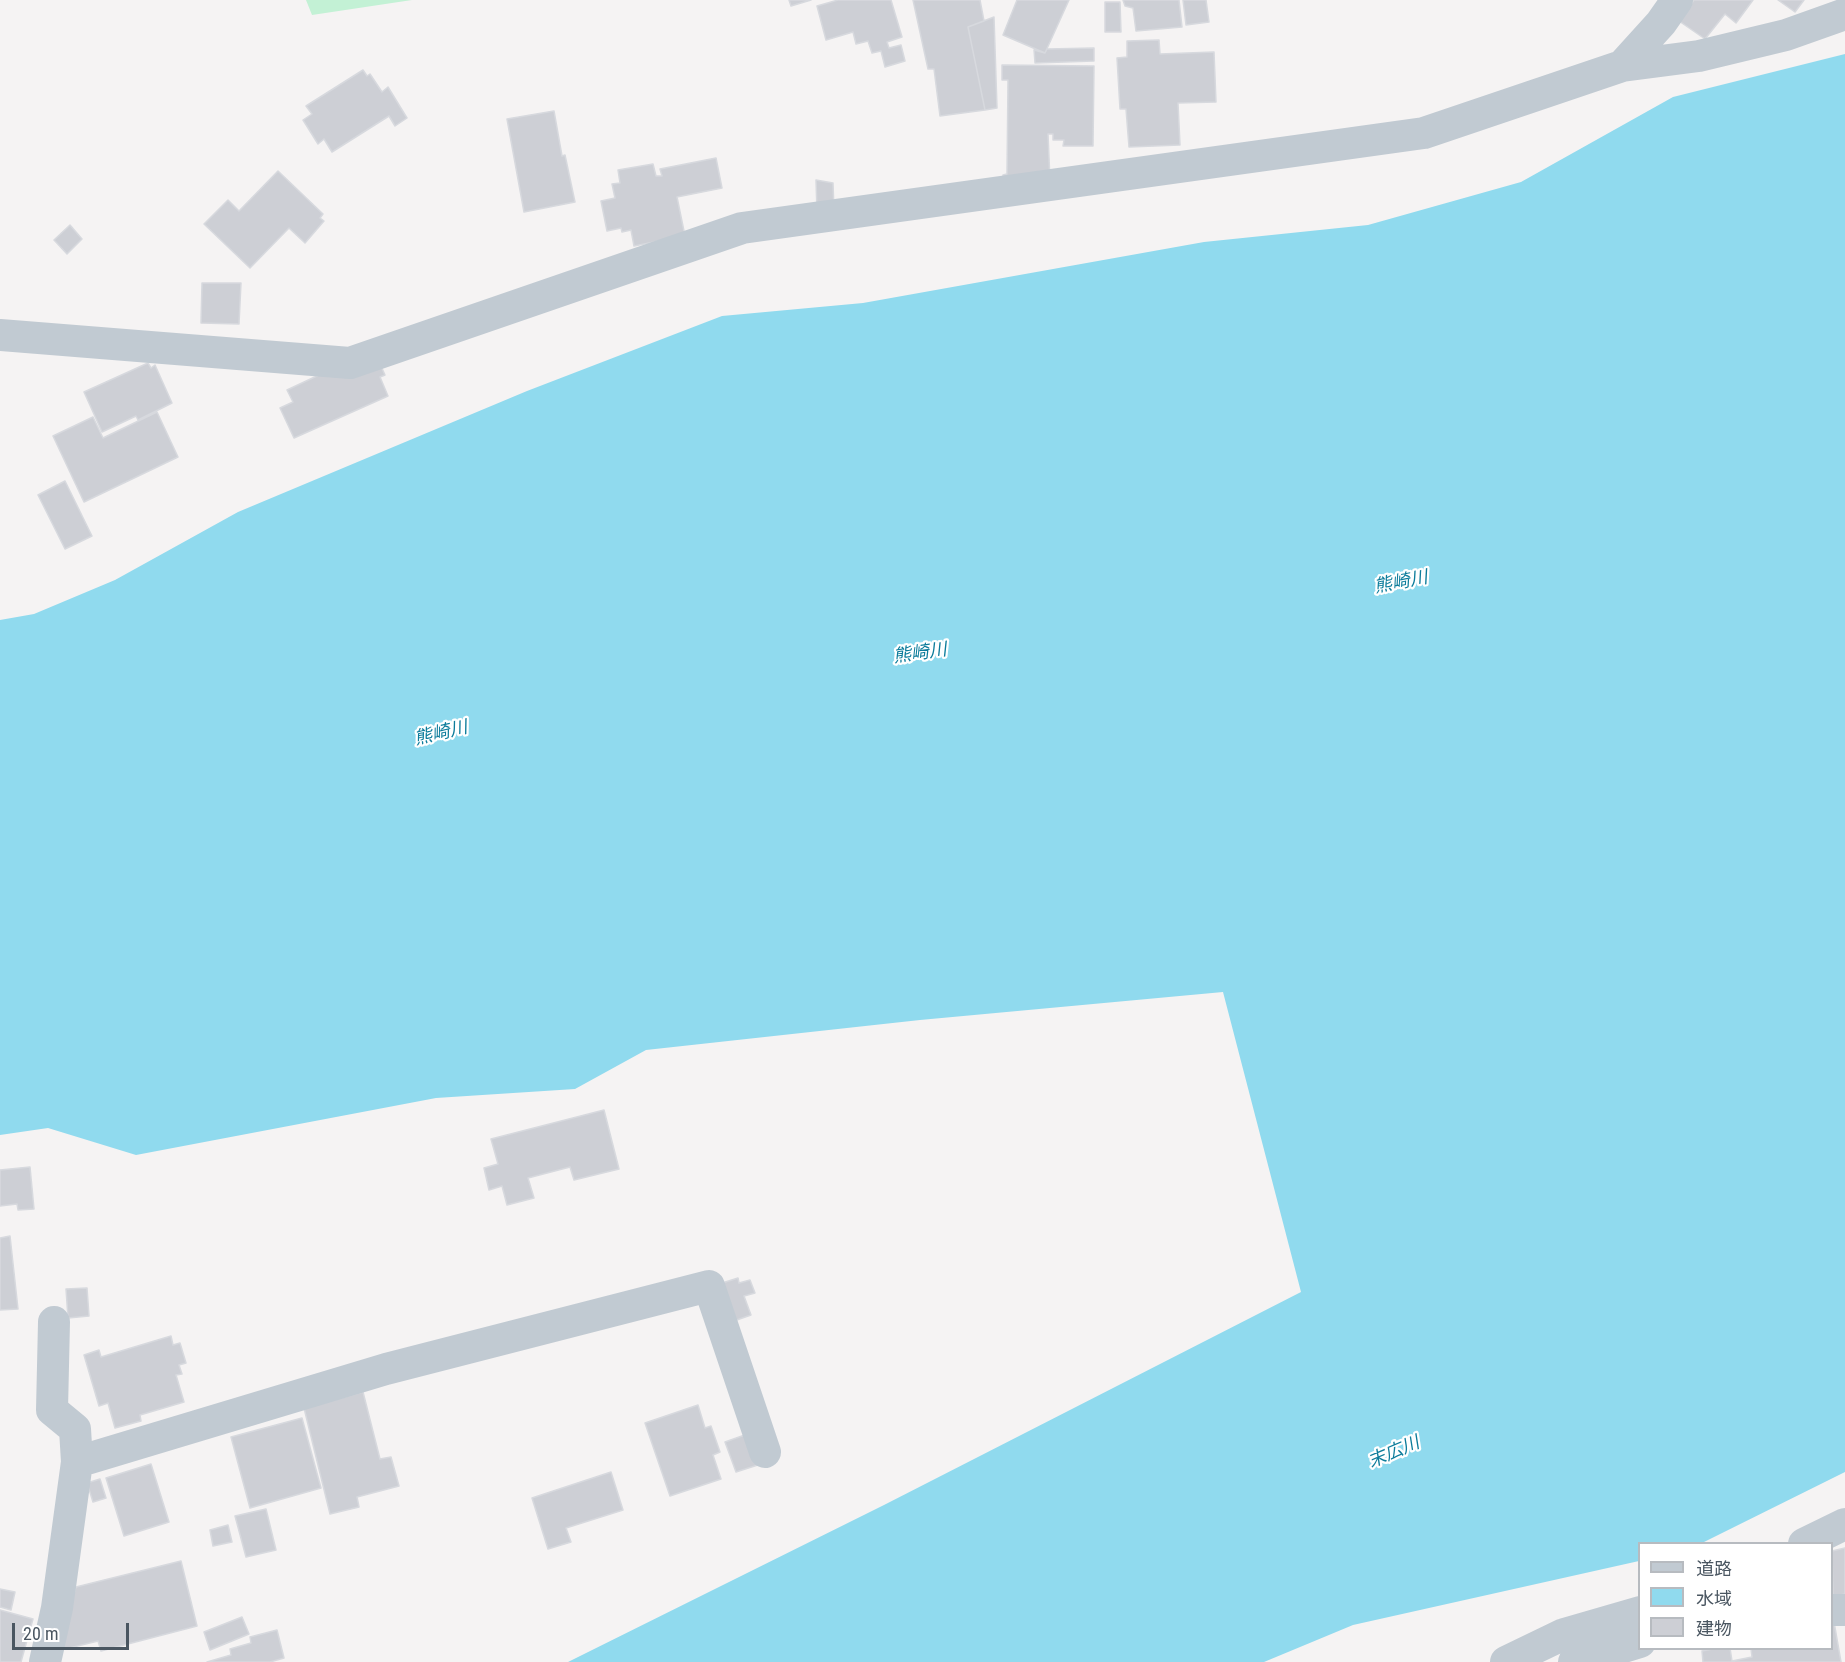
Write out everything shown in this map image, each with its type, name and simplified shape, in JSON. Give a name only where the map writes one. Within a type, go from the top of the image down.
[{"type":"street","points":[[1622,66],[1661,23],[1677,0]]},
{"type":"street","points":[[0,335],[350,363],[742,228],[1424,133],[1622,66],[1699,56],[1786,35],[1845,14]]},
{"type":"street","points":[[77,1462],[386,1368],[709,1286],[765,1452]]},
{"type":"street","points":[[45,1662],[57,1608],[77,1462],[75,1430],[52,1410],[54,1322]]},
{"type":"street","points":[[1808,1542],[1845,1524]]},
{"type":"street","points":[[1506,1662],[1564,1634],[1638,1613]]},
{"type":"street","points":[[1574,1662],[1638,1643]]},
{"type":"green space","points":[[306,0],[412,0],[312,15]]},
{"type":"water","points":[[1845,54],[1845,1472],[1704,1542],[1638,1542],[1638,1561],[1353,1625],[1264,1662],[568,1662],[884,1505],[1301,1292],[1223,992],[920,1020],[646,1050],[575,1089],[436,1098],[136,1155],[48,1128],[0,1135],[0,620],[34,614],[115,580],[238,512],[527,391],[722,316],[863,303],[1204,242],[1368,225],[1521,182],[1673,97]]},
{"type":"building","points":[[789,0],[811,0],[791,6]]},
{"type":"building","points":[[838,0],[891,0],[902,37],[887,42],[889,48],[901,45],[905,61],[885,67],[881,51],[872,53],[868,41],[856,44],[853,32],[826,40],[817,6]]},
{"type":"building","points":[[913,0],[980,0],[984,21],[968,27],[985,110],[940,116],[934,69],[928,69]]},
{"type":"building","points":[[1017,0],[1069,0],[1045,53],[1003,35]]},
{"type":"building","points":[[1123,0],[1179,0],[1182,27],[1136,31],[1133,8],[1125,6]]},
{"type":"building","points":[[1183,0],[1206,0],[1209,22],[1186,25]]},
{"type":"building","points":[[1694,0],[1753,0],[1736,23],[1725,14],[1705,39],[1679,21]]},
{"type":"building","points":[[1778,0],[1804,0],[1795,12]]},
{"type":"building","points":[[1105,2],[1120,2],[1121,32],[1105,32]]},
{"type":"building","points":[[994,17],[997,108],[985,110],[968,27]]},
{"type":"building","points":[[1159,40],[1160,54],[1214,52],[1216,102],[1178,103],[1180,145],[1129,147],[1126,109],[1120,109],[1117,58],[1127,57],[1127,41]]},
{"type":"building","points":[[1094,48],[1094,61],[1035,63],[1034,50],[1045,53],[1047,49]]},
{"type":"building","points":[[1002,65],[1094,66],[1093,146],[1063,146],[1064,140],[1053,140],[1053,134],[1048,134],[1050,181],[1002,183],[1003,175],[1007,174],[1008,80],[1002,80]]},
{"type":"building","points":[[363,70],[367,76],[370,74],[382,92],[388,87],[407,118],[395,126],[389,116],[332,152],[324,139],[318,144],[303,120],[312,114],[306,106]]},
{"type":"building","points":[[554,111],[562,156],[565,155],[575,202],[524,212],[507,119]]},
{"type":"building","points":[[716,158],[722,188],[677,197],[685,236],[634,246],[631,230],[622,232],[621,228],[607,231],[601,201],[615,198],[612,184],[620,183],[618,170],[653,164],[656,176],[662,176],[660,169]]},
{"type":"building","points":[[278,171],[323,214],[320,218],[324,221],[305,243],[289,228],[250,268],[204,224],[228,200],[239,211]]},
{"type":"building","points":[[816,180],[833,183],[834,211],[817,212]]},
{"type":"building","points":[[70,225],[82,239],[67,254],[54,240]]},
{"type":"building","points":[[202,283],[241,283],[239,324],[201,323]]},
{"type":"building","points":[[368,352],[376,355],[385,375],[380,377],[388,396],[294,438],[280,408],[293,402],[287,390]]},
{"type":"building","points":[[148,363],[151,368],[155,365],[172,403],[138,420],[136,416],[102,432],[84,392]]},
{"type":"building","points":[[157,412],[178,457],[84,502],[53,436],[93,417],[103,438]]},
{"type":"building","points":[[65,481],[92,536],[65,549],[38,495]]},
{"type":"building","points":[[604,1110],[619,1169],[574,1180],[570,1167],[528,1178],[534,1198],[507,1205],[502,1186],[489,1190],[484,1168],[498,1164],[491,1139]]},
{"type":"building","points":[[30,1167],[34,1209],[18,1210],[17,1204],[0,1206],[0,1170]]},
{"type":"building","points":[[10,1236],[18,1309],[0,1310],[0,1238]]},
{"type":"building","points":[[738,1278],[739,1283],[750,1280],[755,1293],[744,1296],[751,1315],[731,1322],[719,1284]]},
{"type":"building","points":[[87,1288],[89,1316],[68,1318],[66,1289]]},
{"type":"building","points":[[171,1336],[173,1345],[180,1343],[186,1363],[179,1365],[182,1374],[176,1375],[184,1402],[140,1415],[141,1421],[115,1428],[108,1403],[99,1406],[84,1355],[99,1350],[101,1357]]},
{"type":"building","points":[[363,1392],[380,1459],[391,1457],[399,1486],[357,1497],[359,1507],[330,1514],[304,1408]]},
{"type":"building","points":[[698,1405],[705,1428],[711,1426],[720,1452],[713,1455],[721,1479],[670,1496],[645,1423]]},
{"type":"building","points":[[302,1418],[321,1488],[250,1508],[231,1437]]},
{"type":"building","points":[[756,1431],[767,1462],[736,1472],[725,1442]]},
{"type":"building","points":[[151,1464],[169,1522],[124,1536],[106,1478]]},
{"type":"building","points":[[611,1472],[623,1510],[566,1528],[571,1542],[548,1549],[532,1498]]},
{"type":"building","points":[[100,1479],[106,1498],[93,1502],[87,1483]]},
{"type":"building","points":[[266,1509],[276,1550],[246,1557],[235,1516]]},
{"type":"building","points":[[228,1525],[232,1542],[213,1546],[210,1530]]},
{"type":"building","points":[[1845,1548],[1845,1594],[1833,1597],[1833,1551]]},
{"type":"building","points":[[181,1561],[197,1626],[101,1651],[98,1641],[57,1651],[76,1587]]},
{"type":"building","points":[[0,1589],[15,1592],[11,1610],[0,1607]]},
{"type":"building","points":[[0,1610],[33,1619],[21,1662],[0,1662]]},
{"type":"building","points":[[242,1617],[249,1634],[210,1650],[204,1632]]},
{"type":"building","points":[[1833,1622],[1841,1662],[1703,1662],[1702,1651],[1707,1650],[1730,1650],[1732,1661],[1752,1657],[1751,1650],[1833,1650]]},
{"type":"building","points":[[277,1630],[284,1658],[270,1662],[207,1662],[231,1655],[230,1649],[251,1643],[250,1637]]},
{"type":"water label","name":"熊崎川","points":[[1401,583]]},
{"type":"water label","name":"熊崎川","points":[[920,654]]},
{"type":"water label","name":"熊崎川","points":[[441,734]]},
{"type":"water label","name":"末広川","points":[[1394,1453]]}]
